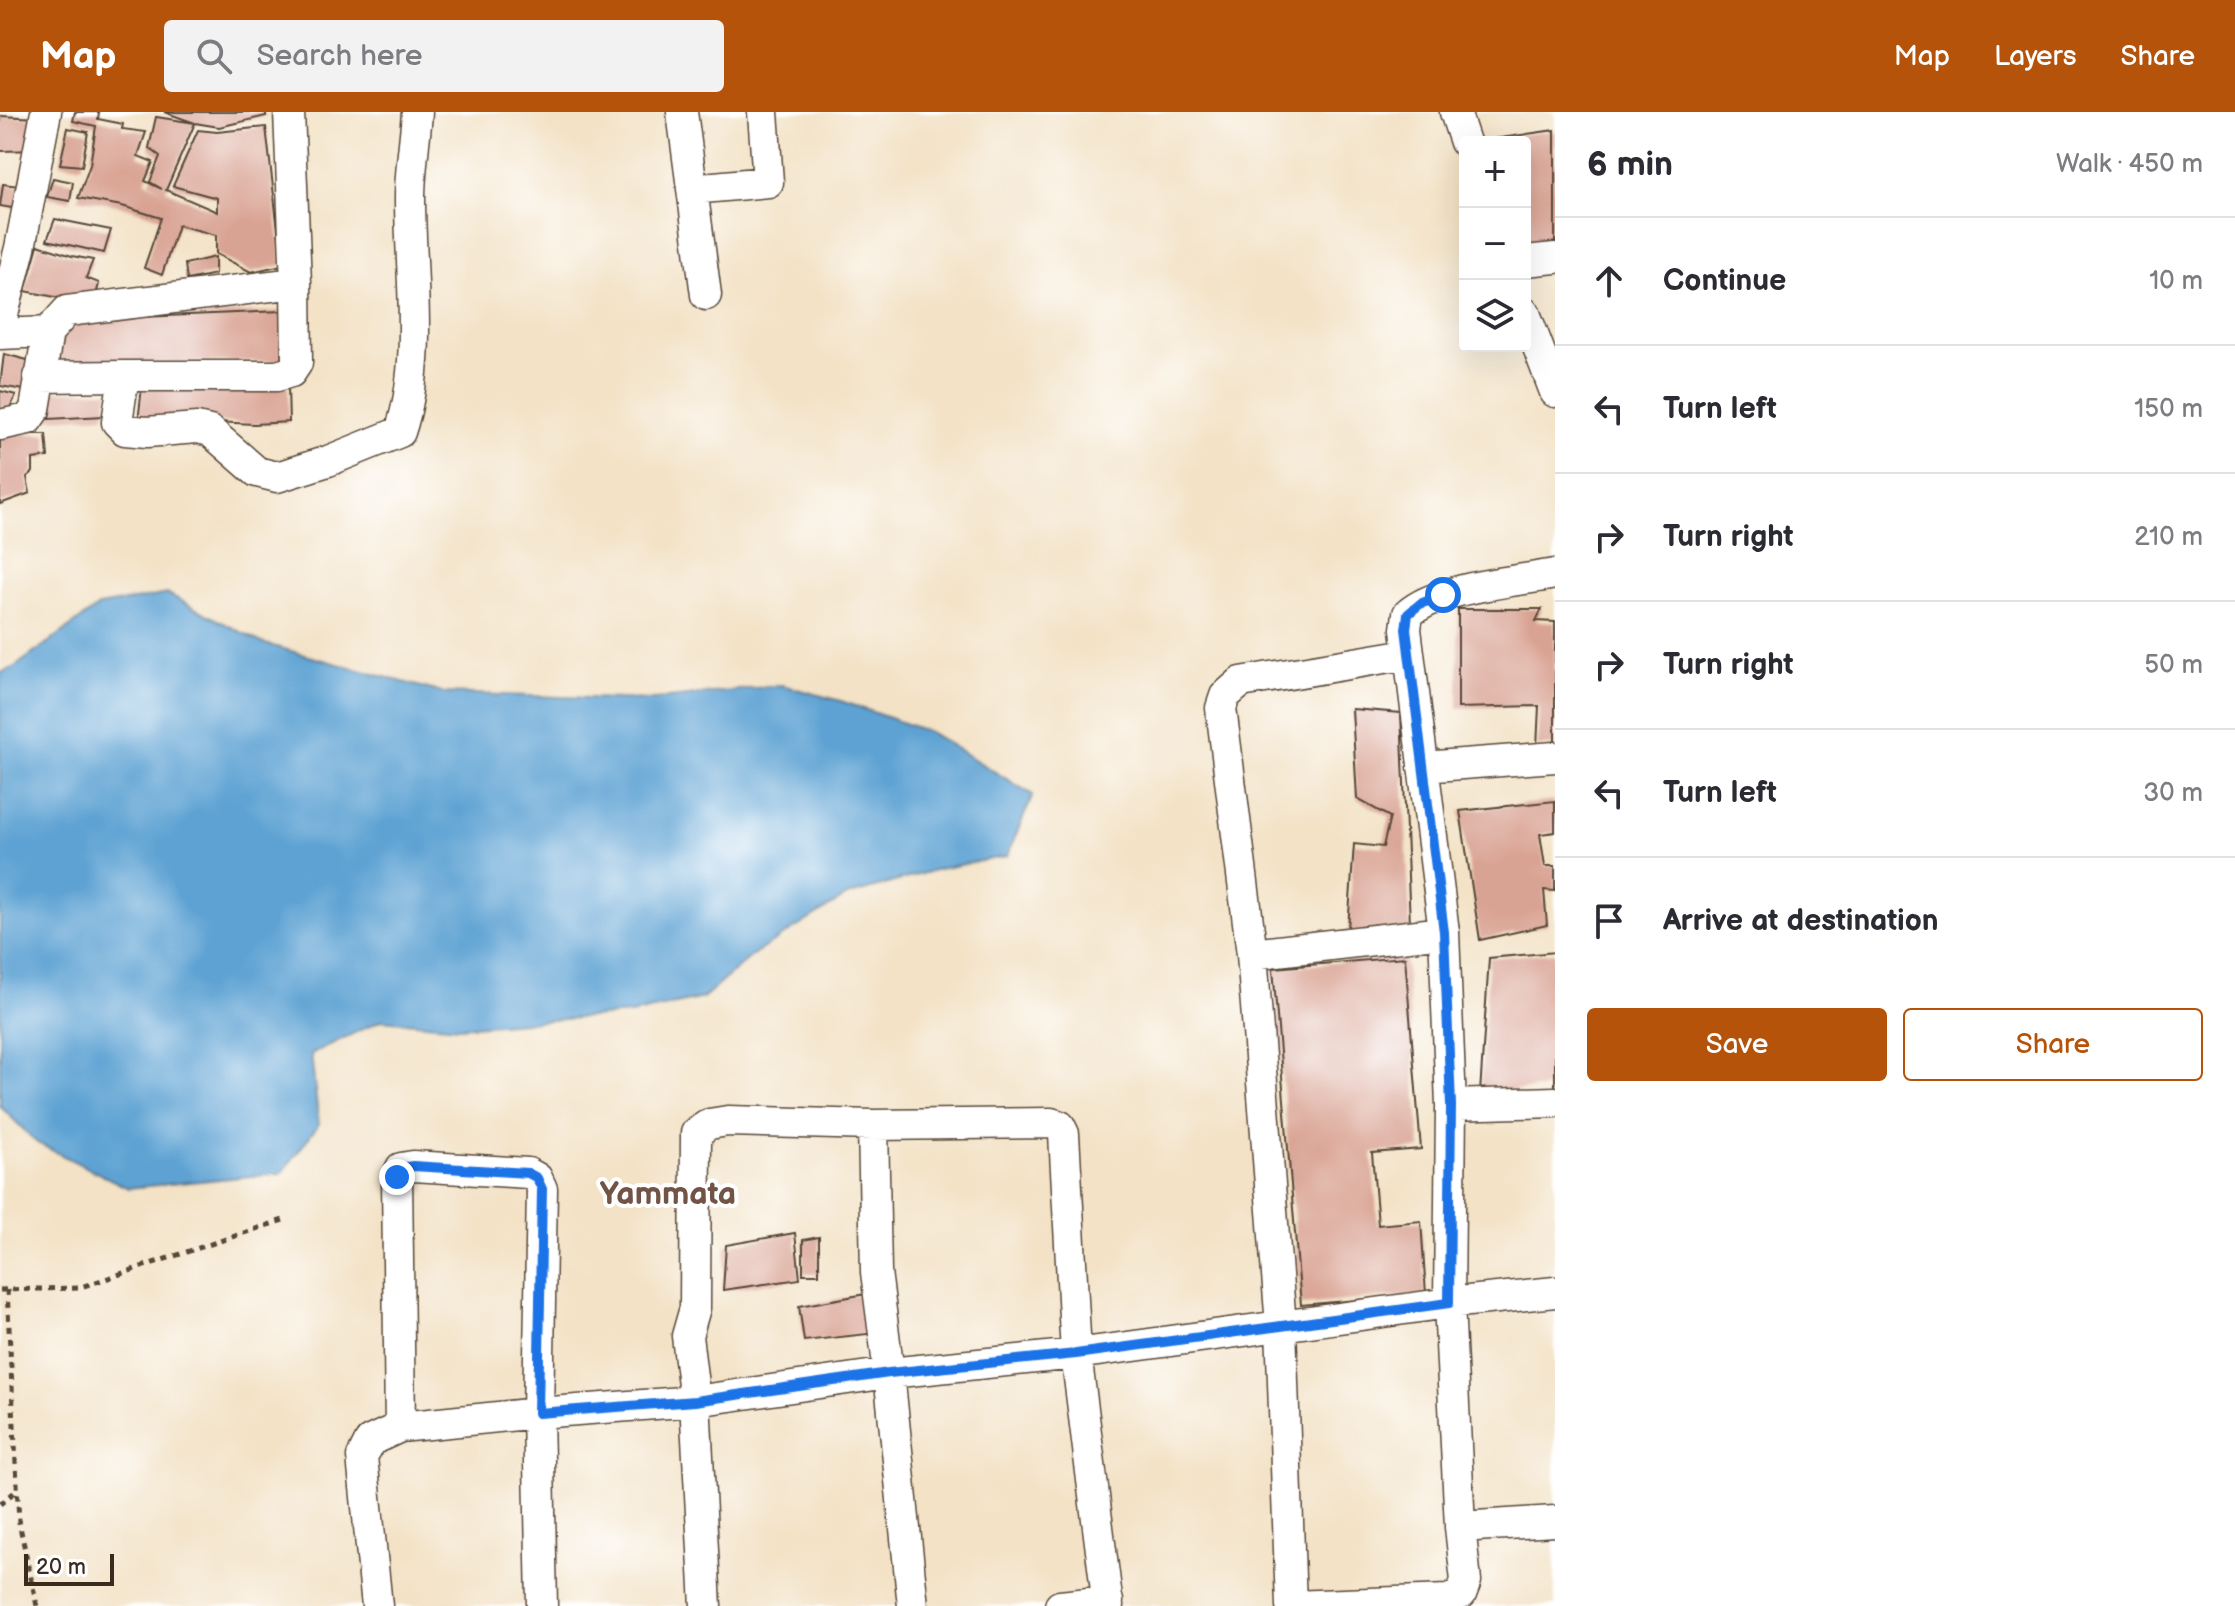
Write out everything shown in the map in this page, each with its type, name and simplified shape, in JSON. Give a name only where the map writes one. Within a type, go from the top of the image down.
[{"type":"street","points":[[0,326],[20,248],[46,112]]},
{"type":"street","points":[[39,377],[277,376],[291,372],[297,363],[289,112]]},
{"type":"street","points":[[124,376],[117,422],[125,430],[147,432],[197,428],[210,431],[257,472],[277,477],[328,461],[400,432],[407,412],[411,382],[410,195],[417,112]]},
{"type":"street","points":[[682,112],[706,295]]},
{"type":"street","points":[[692,189],[768,182],[763,112]]},
{"type":"street","points":[[1455,112],[1463,136]]},
{"type":"street","points":[[1531,260],[1555,258]]},
{"type":"street","points":[[0,425],[28,419],[35,409],[48,332],[67,311],[296,283]]},
{"type":"street","points":[[1531,329],[1555,392]]},
{"type":"street","points":[[0,334],[48,332]]},
{"type":"street","points":[[1408,654],[1241,682],[1225,696],[1221,708],[1252,954],[1281,1326],[1291,1606],[1448,1600],[1461,1594],[1466,1581],[1460,1527],[1449,1303],[1451,1105],[1444,932],[1408,654],[1408,614],[1420,604],[1443,595],[1555,574]]},
{"type":"street","points":[[1423,767],[1555,757]]},
{"type":"street","points":[[1252,954],[1444,932]]},
{"type":"street","points":[[1451,1105],[1555,1102]]},
{"type":"street","points":[[706,1606],[695,1401],[687,1336],[695,1308],[696,1133],[709,1124],[728,1121],[873,1125],[1051,1123],[1060,1126],[1064,1134],[1076,1354],[1108,1603],[1060,1606]]},
{"type":"street","points":[[873,1125],[873,1238],[913,1606]]},
{"type":"street","points":[[400,1427],[397,1177],[401,1168],[413,1166],[528,1173],[537,1178],[542,1189],[538,1413],[542,1606]]},
{"type":"street","points":[[377,1606],[362,1457],[370,1441],[400,1427],[695,1401],[889,1373],[1076,1354],[1449,1303],[1555,1292]]},
{"type":"street","points":[[1460,1527],[1555,1521]]},
{"type":"path","points":[[37,1606],[19,1522],[3,1290],[78,1288],[283,1220]]},
{"type":"path","points":[[0,1504],[16,1491]]},
{"type":"water","points":[[168,594],[262,643],[443,693],[652,700],[782,685],[841,701],[929,732],[1033,795],[1007,856],[938,869],[847,896],[754,954],[703,998],[631,1014],[459,1027],[381,1020],[311,1054],[319,1124],[282,1173],[128,1188],[37,1143],[0,1106],[0,673],[13,668],[99,606]]},
{"type":"building","points":[[75,112],[99,112],[98,119],[123,124],[122,129],[146,132],[138,156],[153,162],[145,181],[162,189],[150,182],[160,156],[149,148],[156,117],[195,123],[166,190],[217,212],[217,198],[173,186],[198,130],[217,132],[266,127],[282,265],[251,272],[216,254],[216,235],[178,225],[162,275],[144,268],[161,218],[122,206],[78,198],[90,165],[96,126],[73,121]]},
{"type":"building","points":[[164,112],[266,112],[266,116],[219,127],[195,123]]},
{"type":"building","points":[[0,116],[38,118],[37,150],[0,151]]},
{"type":"building","points":[[68,128],[88,132],[82,166],[60,164]]},
{"type":"building","points":[[1555,130],[1555,255],[1531,259],[1531,136],[1514,136]]},
{"type":"building","points":[[53,178],[73,182],[70,201],[47,197]]},
{"type":"building","points":[[3,184],[28,187],[24,210],[0,206]]},
{"type":"building","points":[[55,219],[111,230],[104,253],[47,240]]},
{"type":"building","points":[[38,245],[93,260],[86,278],[99,283],[95,300],[65,299],[25,291]]},
{"type":"building","points":[[215,257],[215,274],[187,280],[185,264]]},
{"type":"building","points":[[283,311],[281,361],[51,364],[71,320]]},
{"type":"building","points":[[4,354],[35,362],[24,390],[0,386]]},
{"type":"building","points":[[142,386],[288,387],[289,422],[138,423]]},
{"type":"building","points":[[0,391],[16,395],[4,420],[0,419]]},
{"type":"building","points":[[53,391],[109,391],[104,416],[49,419]]},
{"type":"building","points":[[0,434],[46,434],[48,457],[33,459],[33,472],[27,477],[30,493],[0,504]]},
{"type":"building","points":[[1458,609],[1542,609],[1536,621],[1555,622],[1555,745],[1537,747],[1539,706],[1458,708]]},
{"type":"building","points":[[1352,709],[1401,713],[1411,947],[1347,943],[1354,844],[1383,847],[1390,817],[1357,799]]},
{"type":"building","points":[[1555,801],[1555,832],[1540,834],[1545,866],[1555,866],[1555,891],[1544,890],[1547,925],[1480,940],[1460,811]]},
{"type":"building","points":[[1555,952],[1555,1088],[1480,1093],[1489,958]]},
{"type":"building","points":[[1405,957],[1421,1149],[1372,1153],[1378,1225],[1421,1221],[1426,1294],[1301,1305],[1273,968]]},
{"type":"building","points":[[795,1233],[800,1279],[723,1290],[726,1245]]},
{"type":"building","points":[[819,1237],[819,1274],[803,1274],[803,1240]]},
{"type":"building","points":[[866,1294],[877,1333],[804,1341],[799,1306]]},
{"type":"district","name":"Yammata","points":[[668,1193]]},
{"type":"route","points":[[397,1177],[401,1168],[413,1166],[528,1173],[537,1178],[542,1189],[538,1413],[695,1401],[889,1373],[1076,1354],[1449,1303],[1451,1105],[1444,932],[1406,629],[1408,614],[1420,604],[1443,595]]}]
